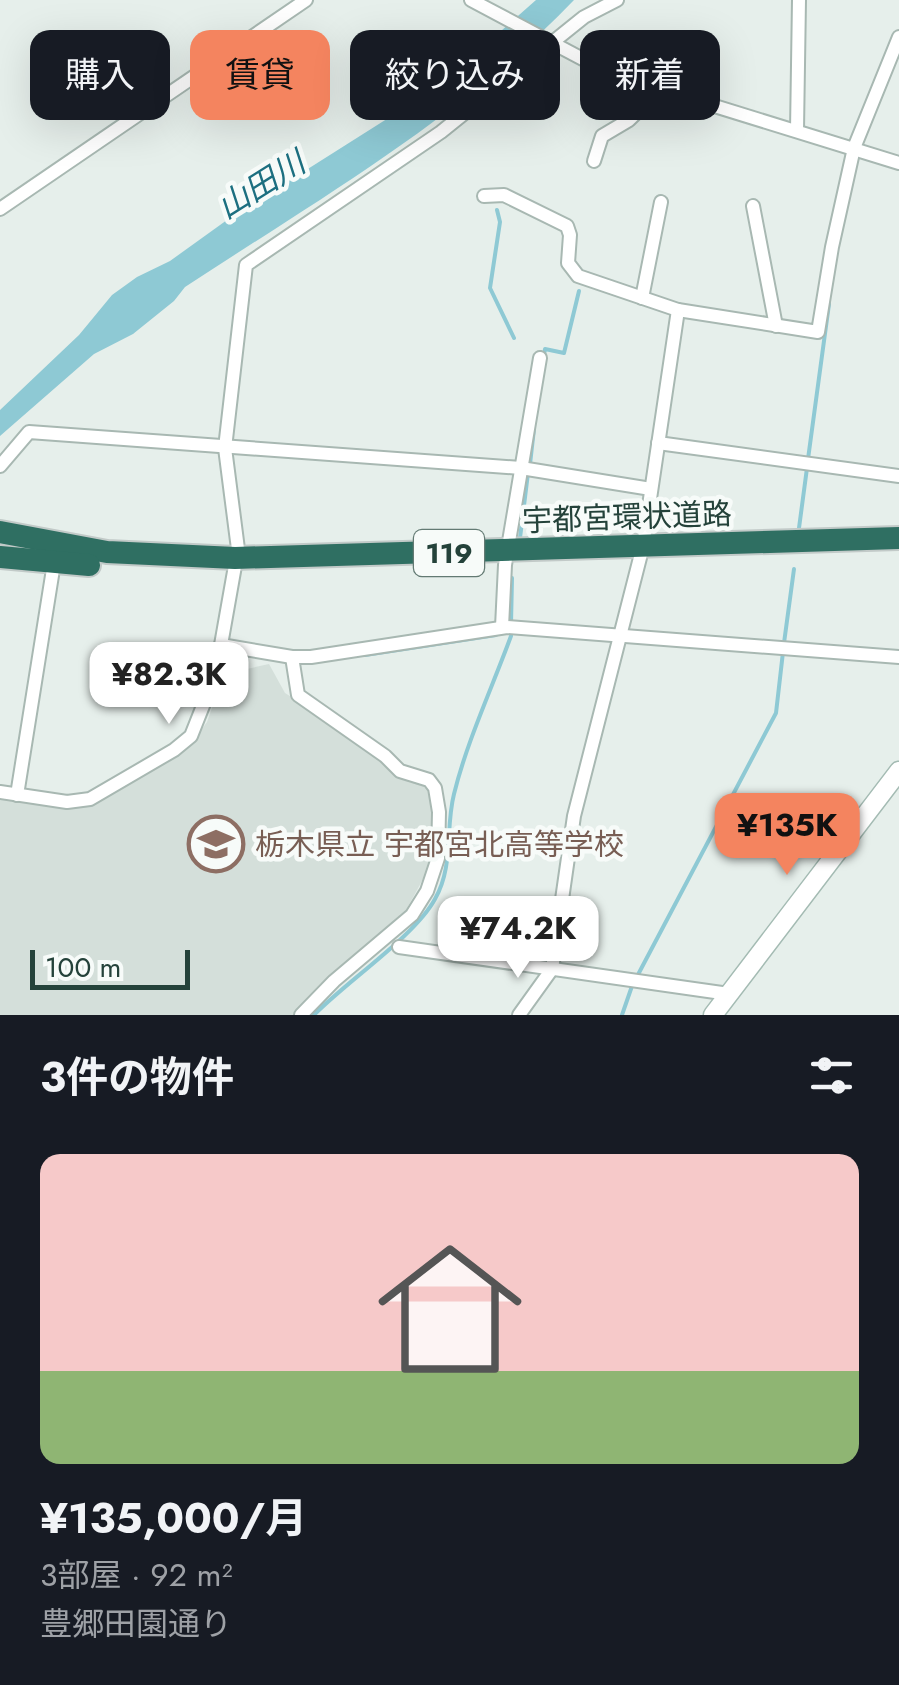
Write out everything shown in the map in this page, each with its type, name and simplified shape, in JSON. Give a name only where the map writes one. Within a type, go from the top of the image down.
[{"type":"highway","name":"119","points":[[0,517],[152,556]]},
{"type":"highway","name":"宇都宮環状道路","points":[[0,532],[81,549],[234,565]]},
{"type":"highway","name":"宇都宮環状道路","points":[[641,554],[899,538]]},
{"type":"highway","name":"宇都宮環状道路","points":[[0,547],[89,564],[234,565],[641,554],[899,553]]},
{"type":"highway","name":"119","points":[[0,557],[89,564]]},
{"type":"street","points":[[0,209],[306,0]]},
{"type":"street","points":[[470,0],[526,30]]},
{"type":"street","points":[[560,37],[584,17],[617,0]]},
{"type":"street","points":[[796,130],[799,0]]},
{"type":"street","points":[[484,196],[504,195],[567,226],[568,263],[578,276],[678,310],[818,332],[854,148],[899,36]]},
{"type":"street","points":[[720,107],[899,162]]},
{"type":"street","points":[[0,792],[67,802],[90,799],[192,736],[216,673],[238,549],[225,448],[246,265],[396,166],[455,120]]},
{"type":"street","points":[[594,161],[602,136],[629,120]]},
{"type":"street","points":[[642,298],[660,202]]},
{"type":"street","points":[[752,206],[776,326]]},
{"type":"street","points":[[520,1015],[552,969],[574,816],[641,554],[678,310]]},
{"type":"street","points":[[502,627],[506,558],[540,358]]},
{"type":"street","points":[[0,466],[29,432],[521,468],[651,489]]},
{"type":"street","points":[[658,444],[899,476]]},
{"type":"street","points":[[17,795],[54,563]]},
{"type":"street","points":[[222,645],[312,657],[502,627],[899,656]]},
{"type":"street","points":[[292,657],[298,695],[385,756],[400,771],[429,780],[440,812],[438,858],[427,891],[412,915],[300,1015]]},
{"type":"street","points":[[713,1015],[899,772]]},
{"type":"street","points":[[399,948],[729,994]]},
{"type":"shaded area","name":"栃木県立 宇都宮北高等学校","points":[[269,664],[285,693],[372,748],[409,782],[430,786],[435,820],[429,868],[405,912],[293,1015],[0,1015],[0,798],[53,807],[87,805],[122,789],[189,747],[207,722],[224,674]]},
{"type":"water","points":[[536,0],[574,0],[543,30],[502,30]]},
{"type":"water","points":[[385,120],[436,120],[185,287],[174,301],[133,334],[94,354],[0,436],[0,410],[79,335],[112,295],[170,261],[227,220]]},
{"type":"waterway","points":[[497,210],[500,222],[490,288],[514,338]]},
{"type":"waterway","points":[[544,355],[545,349],[564,353],[579,291]]},
{"type":"waterway","points":[[808,459],[829,304]]},
{"type":"waterway","points":[[530,464],[534,429]]},
{"type":"waterway","points":[[799,528],[807,468]]},
{"type":"waterway","points":[[520,538],[528,473]]},
{"type":"waterway","points":[[784,643],[794,569]]},
{"type":"waterway","points":[[511,624],[512,578]]},
{"type":"waterway","points":[[365,655],[496,635]]},
{"type":"waterway","points":[[314,1015],[397,943],[435,899],[445,874],[451,807],[459,774],[511,636]]},
{"type":"waterway","points":[[622,1015],[632,986],[776,713],[783,652]]},
{"type":"place","name":"栃木県立 宇都宮北高等学校","points":[[216,844]]},
{"type":"water label","name":"山田川","points":[[261,185]]}]
